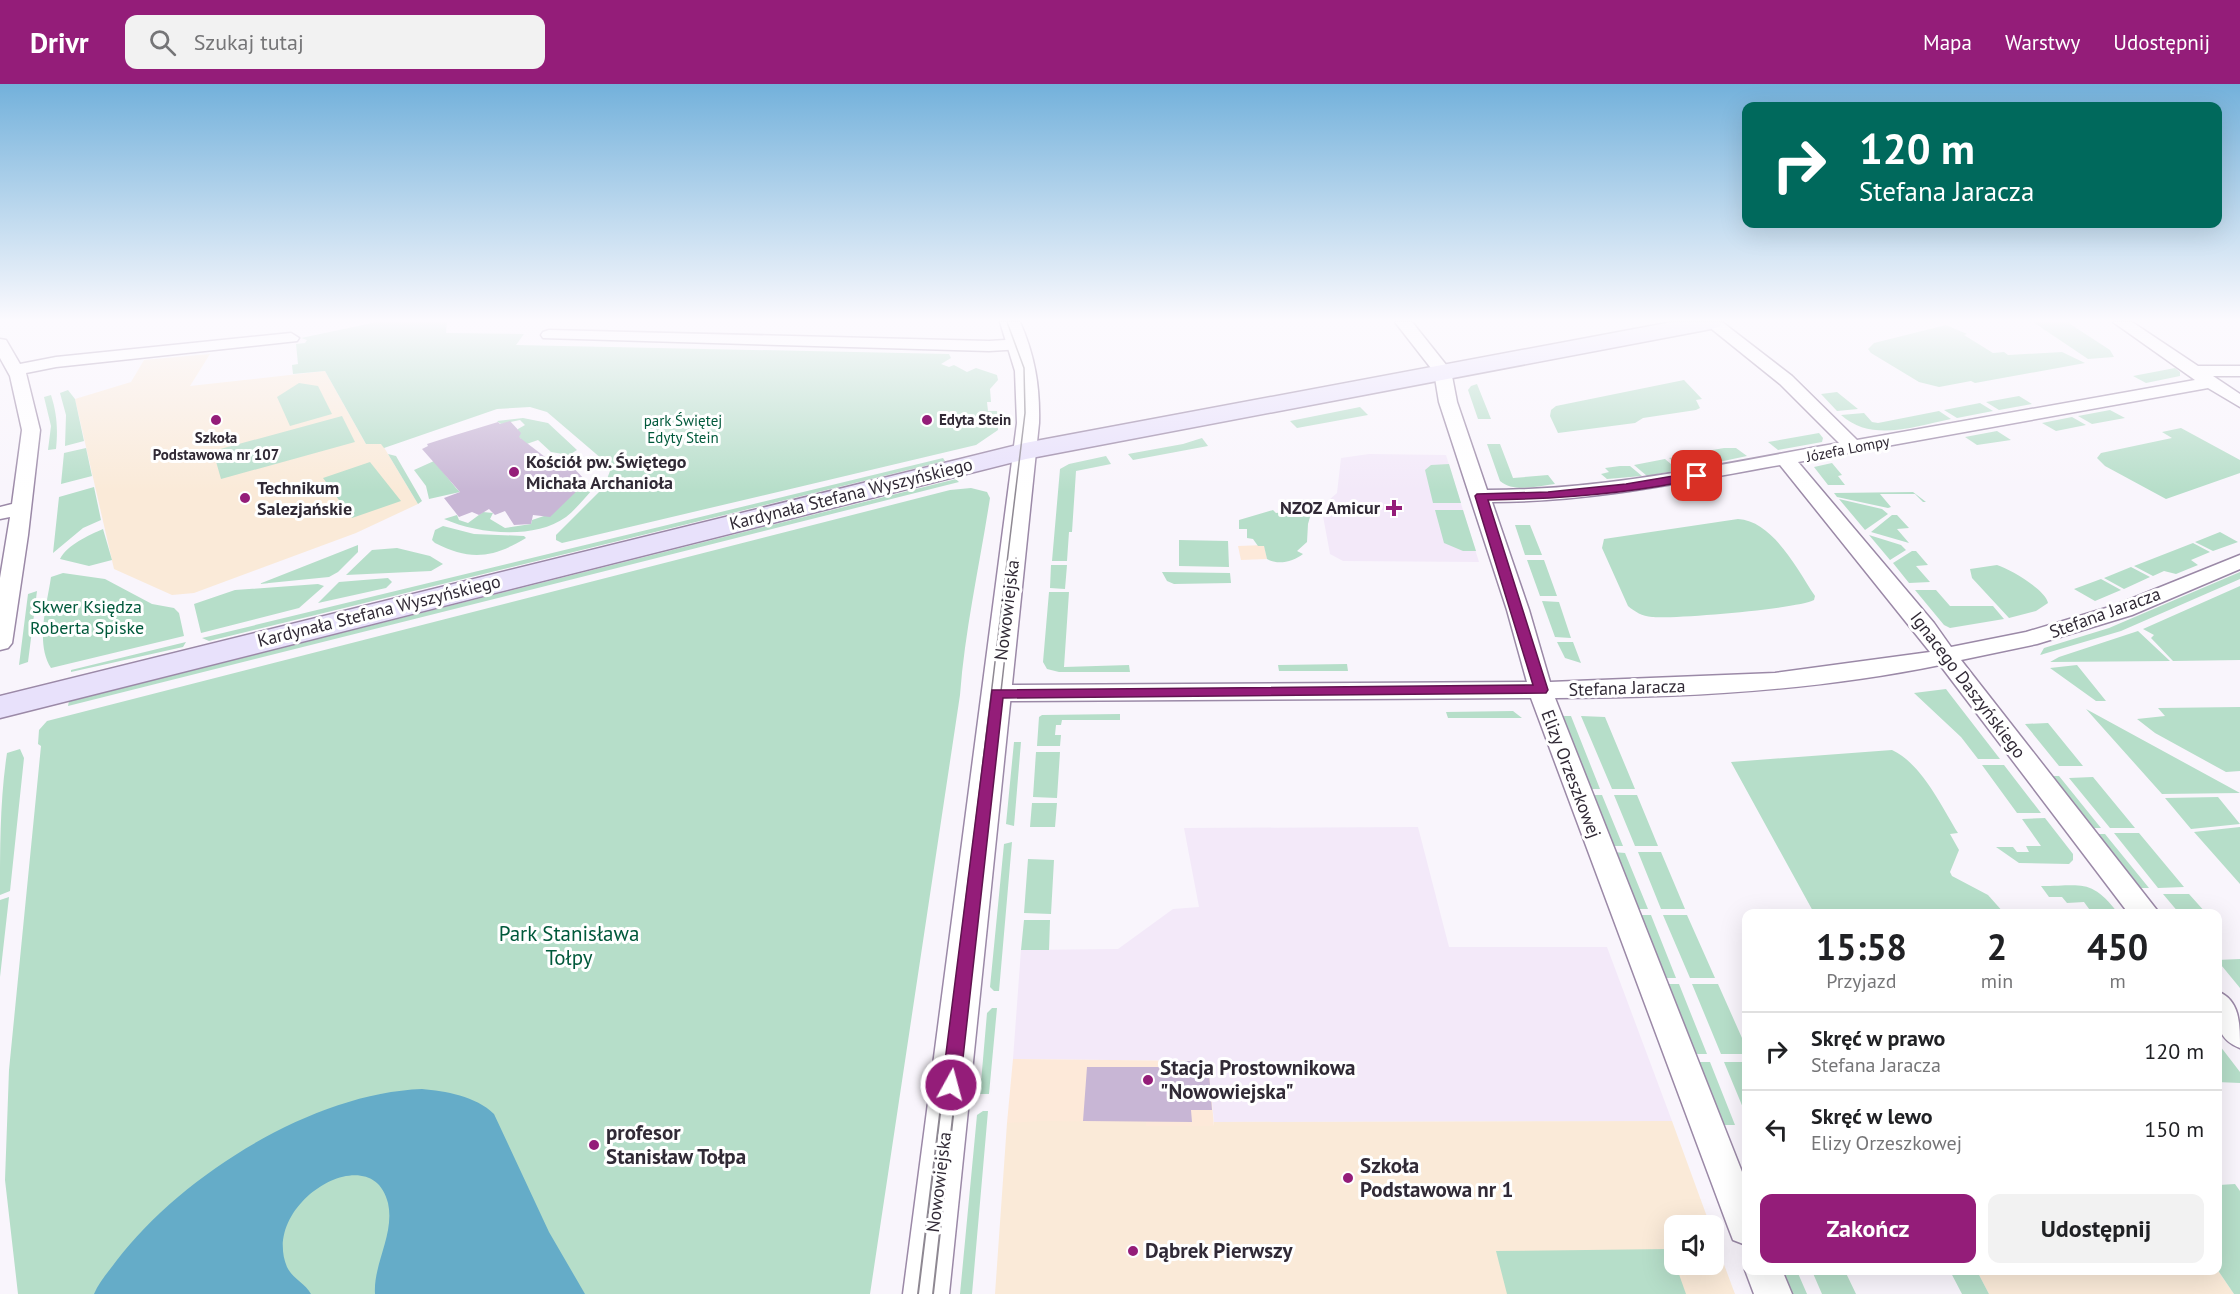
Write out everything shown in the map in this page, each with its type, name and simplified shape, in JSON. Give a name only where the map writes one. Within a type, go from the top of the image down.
[{"type":"main road","name":"Kardynała Stefana Wyszyńskiego","points":[[0,707],[1025,451],[1403,378]]},
{"type":"street","points":[[0,643],[21,508],[30,430],[29,412],[19,378]]},
{"type":"street","name":"Nowowiejska","points":[[926,1294],[1025,451],[1029,378]]},
{"type":"street","name":"Elizy Orzeszkowej","points":[[1443,378],[1448,402],[1481,496],[1546,712],[1742,1217]]},
{"type":"street","points":[[1784,378],[1853,447]]},
{"type":"street","points":[[2207,378],[2240,402]]},
{"type":"street","name":"Józefa Lompy","points":[[1481,496],[1548,496],[1626,488],[2212,382]]},
{"type":"street","name":"Ignacego Daszyńskiego","points":[[1786,460],[1930,634],[2142,909]]},
{"type":"street","points":[[0,513],[21,508]]},
{"type":"street","name":"Stefana Jaracza","points":[[997,693],[1584,690],[1775,681],[1946,657],[2029,639],[2124,610],[2240,561]]},
{"type":"street","points":[[2222,1011],[2240,1034]]},
{"type":"street","points":[[1765,1275],[1773,1294]]},
{"type":"shaded area","points":[[133,378],[195,378],[190,386],[258,378],[329,378],[366,444],[382,444],[418,504],[356,533],[194,593],[172,595],[114,569],[75,399],[131,382]]},
{"type":"shaded area","name":"NZOZ Amicur","points":[[1369,454],[1446,455],[1479,562],[1343,561],[1330,554],[1323,516],[1329,500],[1337,493],[1341,458]]},
{"type":"shaded area","points":[[1264,545],[1267,559],[1241,560],[1238,546]]},
{"type":"shaded area","points":[[1418,827],[1449,947],[1607,947],[1672,1121],[1214,1122],[1208,1061],[1013,1059],[1021,950],[1118,949],[1173,909],[1199,907],[1184,828]]},
{"type":"shaded area","points":[[1013,1059],[1208,1061],[1214,1126],[1146,1126],[1145,1122],[1007,1123]]},
{"type":"shaded area","name":"Szkoła Podstawowa nr 1","points":[[1672,1121],[1706,1215],[1664,1215],[1664,1275],[1724,1275],[1724,1264],[1735,1294],[995,1294],[1007,1123],[1146,1122],[1146,1126],[1214,1126],[1214,1122]]},
{"type":"shaded area","points":[[1979,1275],[2221,1275],[2234,1294],[1989,1294]]},
{"type":"green space","name":"park Świętej Edyty Stein","points":[[329,378],[998,380],[990,389],[991,402],[987,402],[988,411],[997,411],[998,430],[976,445],[562,543],[556,540],[556,535],[604,487],[610,471],[602,459],[547,412],[530,407],[497,409],[384,448],[381,444],[366,444]]},
{"type":"green space","points":[[1913,378],[2000,378],[1939,387]]},
{"type":"green space","points":[[2138,378],[2168,378],[2146,383]]},
{"type":"green space","points":[[1684,380],[1702,399],[1696,400],[1700,408],[1696,410],[1643,418],[1635,423],[1558,433],[1550,416],[1551,410],[1556,406]]},
{"type":"green space","points":[[299,383],[318,386],[332,414],[290,426],[277,397]]},
{"type":"green space","points":[[1477,384],[1491,419],[1478,419],[1468,390]]},
{"type":"green space","points":[[68,390],[75,399],[84,441],[65,446],[66,415],[60,393]]},
{"type":"green space","points":[[1837,392],[1858,409],[1837,411],[1821,394]]},
{"type":"green space","points":[[51,395],[56,415],[57,442],[56,449],[48,450],[51,426],[44,397]]},
{"type":"green space","points":[[2019,396],[2032,404],[1999,410],[1986,402]]},
{"type":"green space","points":[[1980,403],[1993,411],[1957,418],[1944,410]]},
{"type":"green space","points":[[1360,407],[1368,415],[1297,428],[1290,421]]},
{"type":"green space","points":[[2110,410],[2125,418],[2092,424],[2078,416]]},
{"type":"green space","points":[[1939,411],[1951,419],[1894,430],[1866,428],[1841,415],[1864,413],[1872,422],[1878,423]]},
{"type":"green space","points":[[342,416],[355,442],[221,479],[213,451]]},
{"type":"green space","points":[[2072,417],[2086,425],[2056,431],[2042,423]]},
{"type":"green space","points":[[523,418],[548,423],[577,450],[569,455],[551,452],[538,440],[521,446],[521,438],[515,439],[518,429],[525,425],[520,420],[501,424],[497,421]]},
{"type":"green space","points":[[2181,428],[2240,460],[2240,473],[2166,499],[2105,466],[2097,458],[2101,453],[2172,438],[2162,432]]},
{"type":"green space","points":[[1997,431],[2011,440],[1977,445],[1965,437]]},
{"type":"green space","points":[[1819,433],[1823,438],[1822,442],[1778,450],[1768,442]]},
{"type":"green space","points":[[1202,438],[1208,446],[1133,460],[1128,454],[1183,444]]},
{"type":"green space","points":[[1487,444],[1500,444],[1513,478],[1548,475],[1555,484],[1526,488],[1506,485],[1500,481]]},
{"type":"green space","points":[[86,448],[92,476],[61,484],[64,453]]},
{"type":"green space","points":[[1736,448],[1747,456],[1714,463],[1701,452]]},
{"type":"green space","points":[[1698,453],[1711,463],[1682,469],[1669,458]]},
{"type":"green space","points":[[388,454],[396,456],[422,501],[418,504]]},
{"type":"green space","points":[[1106,456],[1111,464],[1076,471],[1072,532],[1069,532],[1067,561],[1052,561],[1060,469],[1069,464]]},
{"type":"green space","points":[[943,458],[945,461],[209,641],[202,638]]},
{"type":"green space","points":[[1665,459],[1678,470],[1647,476],[1634,465]]},
{"type":"green space","points":[[434,461],[460,492],[429,499],[426,486],[414,470]]},
{"type":"green space","points":[[370,462],[401,501],[352,518],[323,478]]},
{"type":"green space","points":[[1832,463],[1842,475],[1838,476],[1845,485],[1828,485],[1814,467]]},
{"type":"green space","points":[[1449,464],[1461,503],[1433,503],[1425,470],[1431,465]]},
{"type":"green space","points":[[1630,466],[1642,476],[1607,479],[1601,474],[1609,472],[1605,468]]},
{"type":"green space","points":[[956,479],[959,482],[68,706],[69,701]]},
{"type":"green space","points":[[583,486],[592,490],[573,511],[553,524],[538,529],[522,532],[489,531],[444,519],[457,515],[459,520],[468,523],[483,512],[493,513],[490,519],[505,528],[531,524],[532,520],[544,516],[568,492]]},
{"type":"green space","points":[[94,487],[101,520],[83,528],[53,553],[59,497]]},
{"type":"green space","name":"Park Stanisława Tołpy","points":[[971,488],[987,492],[990,498],[969,621],[960,695],[870,1294],[18,1294],[5,1180],[9,1070],[41,746],[38,744],[39,730],[47,721],[950,490]]},
{"type":"green space","points":[[1913,492],[1926,502],[1915,494],[1880,494],[1891,507],[1888,508],[1837,497],[1834,493]]},
{"type":"green space","points":[[1839,499],[1882,509],[1888,514],[1865,530]]},
{"type":"green space","points":[[1314,503],[1308,524],[1307,542],[1297,551],[1303,554],[1291,561],[1276,562],[1267,559],[1264,546],[1258,546],[1253,539],[1247,538],[1247,529],[1239,529],[1239,520],[1273,510],[1276,513],[1284,512],[1282,508]]},
{"type":"green space","points":[[1435,510],[1463,510],[1476,551],[1463,551],[1444,543]]},
{"type":"green space","points":[[1892,515],[1897,515],[1909,528],[1897,529],[1909,543],[1871,532]]},
{"type":"green space","points":[[1738,519],[1751,522],[1773,537],[1815,596],[1814,600],[1761,610],[1665,617],[1645,616],[1628,606],[1602,548],[1604,539]]},
{"type":"green space","points":[[1515,525],[1530,525],[1542,555],[1525,555]]},
{"type":"green space","points":[[443,526],[474,534],[524,536],[526,538],[503,550],[470,555],[448,549],[432,540],[435,530]]},
{"type":"green space","points":[[103,529],[112,560],[89,566],[60,559],[73,545]]},
{"type":"green space","points":[[2220,532],[2238,542],[2213,551],[2195,542]]},
{"type":"green space","points":[[1869,535],[1901,545],[1906,550],[1890,560]]},
{"type":"green space","points":[[1179,540],[1228,541],[1229,567],[1179,566]]},
{"type":"green space","points":[[2193,543],[2210,552],[2191,560],[2198,565],[2176,574],[2164,571],[2153,576],[2134,566]]},
{"type":"green space","points":[[358,545],[358,552],[338,572],[329,577],[259,584]]},
{"type":"green space","points":[[397,548],[430,556],[443,564],[431,571],[346,575],[372,550]]},
{"type":"green space","points":[[1912,551],[1916,551],[1928,565],[1916,566],[1930,582],[1909,583],[1893,563]]},
{"type":"green space","points":[[1527,560],[1544,560],[1557,596],[1540,596]]},
{"type":"green space","points":[[1051,565],[1067,565],[1065,589],[1050,588]]},
{"type":"green space","points":[[1997,565],[2034,586],[2048,603],[2036,611],[2009,618],[1972,578],[1970,569]]},
{"type":"green space","points":[[2131,567],[2150,577],[2124,589],[2104,578]]},
{"type":"green space","points":[[1162,572],[1230,573],[1231,583],[1174,584],[1167,581]]},
{"type":"green space","points":[[2240,572],[2240,579],[2121,631],[2040,655],[2044,648],[2109,628]]},
{"type":"green space","name":"Skwer Księdza Roberta Spiske","points":[[63,573],[105,579],[152,604],[174,608],[179,613],[184,636],[51,668],[44,647],[45,612],[51,577]]},
{"type":"green space","points":[[388,578],[392,582],[386,588],[318,603],[339,582]]},
{"type":"green space","points":[[2101,579],[2121,590],[2095,601],[2074,589]]},
{"type":"green space","points":[[318,584],[324,586],[299,608],[201,633],[194,604],[235,590]]},
{"type":"green space","points":[[2240,586],[2240,660],[2173,661],[2151,638],[2154,635],[2143,629]]},
{"type":"green space","points":[[1915,590],[1936,590],[1950,606],[1993,606],[2004,619],[1950,628],[1944,625]]},
{"type":"green space","points":[[37,591],[28,662],[19,665],[28,594]]},
{"type":"green space","points":[[1049,592],[1069,592],[1064,667],[1129,665],[1130,672],[1059,672],[1047,669],[1043,662]]},
{"type":"green space","points":[[1542,601],[1559,602],[1571,638],[1555,637]]},
{"type":"green space","points":[[2138,631],[2170,661],[2050,662],[2059,657]]},
{"type":"green space","points":[[186,642],[183,647],[71,672],[71,670]]},
{"type":"green space","points":[[1557,642],[1573,642],[1581,663],[1565,658]]},
{"type":"green space","points":[[1347,664],[1348,671],[1279,671],[1278,665]]},
{"type":"green space","points":[[2077,665],[2106,701],[2096,701],[2050,668]]},
{"type":"green space","points":[[1946,689],[2000,759],[1978,759],[1961,737],[1914,693]]},
{"type":"green space","points":[[2240,707],[2240,771],[2226,772],[2155,733],[2137,719],[2165,716],[2158,708]]},
{"type":"green space","points":[[2086,709],[2240,793],[2162,794]]},
{"type":"green space","points":[[1513,711],[1522,718],[1448,718],[1446,712]]},
{"type":"green space","points":[[1120,714],[1120,720],[1062,720],[1061,725],[1056,725],[1055,735],[1061,735],[1060,746],[1037,746],[1039,717],[1042,715]]},
{"type":"green space","points":[[1562,716],[1571,716],[1600,789],[1588,789]]},
{"type":"green space","points":[[1581,716],[1605,717],[1635,789],[1612,789]]},
{"type":"green space","points":[[2048,723],[2083,766],[2059,766],[2025,724]]},
{"type":"green space","points":[[1014,742],[1021,742],[1014,826],[1006,824]]},
{"type":"green space","points":[[20,749],[24,758],[10,891],[0,895],[0,841],[7,753]]},
{"type":"green space","points":[[1892,750],[1903,756],[1922,775],[1958,833],[1950,834],[1959,850],[1950,872],[1952,876],[1988,895],[2000,909],[1812,909],[1731,762]]},
{"type":"green space","points":[[1036,752],[1060,752],[1057,798],[1033,797]]},
{"type":"green space","points":[[1982,765],[2004,765],[2041,813],[2017,813]]},
{"type":"green space","points":[[2049,776],[2059,776],[2101,828],[2091,828]]},
{"type":"green space","points":[[2093,777],[2135,828],[2110,828],[2069,778]]},
{"type":"green space","points":[[1590,795],[1602,795],[1623,846],[1611,846]]},
{"type":"green space","points":[[1614,795],[1637,795],[1658,846],[1635,846]]},
{"type":"green space","points":[[2218,797],[2240,824],[2191,829],[2165,798]]},
{"type":"green space","points":[[1032,803],[1057,803],[1055,827],[1030,827]]},
{"type":"green space","points":[[2045,818],[2073,854],[2073,860],[2069,864],[2019,863],[1996,847],[2013,847],[2017,852],[2029,852],[2026,846],[2041,846],[2022,819]]},
{"type":"green space","points":[[2240,827],[2240,884],[2194,832]]},
{"type":"green space","points":[[2114,833],[2139,833],[2184,887],[2158,888]]},
{"type":"green space","points":[[2095,834],[2105,834],[2149,888],[2138,888]]},
{"type":"green space","points":[[1012,842],[999,991],[994,991],[990,987],[1004,844]]},
{"type":"green space","points":[[1613,852],[1625,853],[1648,909],[1635,909]]},
{"type":"green space","points":[[1638,852],[1661,852],[1685,909],[1661,909]]},
{"type":"green space","points":[[1028,859],[1054,860],[1051,914],[1024,913]]},
{"type":"green space","points":[[2041,886],[2085,886],[2100,894],[2115,909],[2089,909],[2084,902],[2067,903],[2062,897],[2049,897]]},
{"type":"green space","points":[[2163,894],[2189,894],[2202,909],[2176,909]]},
{"type":"green space","points":[[9,897],[0,977],[0,900]]},
{"type":"green space","points":[[1638,915],[1651,915],[1676,978],[1663,978]]},
{"type":"green space","points":[[1663,915],[1687,915],[1715,978],[1690,978]]},
{"type":"green space","points":[[1024,920],[1050,920],[1049,950],[1021,950]]},
{"type":"green space","points":[[2240,959],[2240,988],[2222,966],[2222,960]]},
{"type":"green space","points":[[1665,984],[1679,984],[1707,1054],[1693,1054]]},
{"type":"green space","points":[[1692,984],[1718,984],[1742,1038],[1742,1054],[1721,1054]]},
{"type":"green space","points":[[992,1008],[997,1008],[989,1094],[980,1094],[987,1013]]},
{"type":"green space","points":[[2222,1049],[2240,1072],[2240,1083],[2222,1082]]},
{"type":"green space","points":[[1696,1062],[1710,1062],[1735,1125],[1720,1125]]},
{"type":"green space","points":[[1724,1062],[1742,1062],[1742,1105]]},
{"type":"green space","points":[[988,1111],[972,1294],[960,1294],[977,1115]]},
{"type":"green space","points":[[2235,1184],[2240,1191],[2240,1294],[2234,1294],[2221,1275],[2222,1185]]},
{"type":"green space","points":[[1664,1249],[1664,1275],[1679,1275],[1686,1294],[1507,1294],[1496,1251]]},
{"type":"green space","points":[[1785,1275],[1799,1275],[1807,1294],[1792,1294]]},
{"type":"green space","points":[[1814,1275],[1847,1275],[1856,1294],[1822,1294]]},
{"type":"green space","points":[[1952,1275],[1979,1275],[1989,1294],[1962,1294]]},
{"type":"water","points":[[422,1089],[450,1093],[469,1099],[494,1114],[549,1232],[585,1294],[375,1294],[377,1271],[389,1226],[388,1203],[378,1184],[362,1176],[342,1177],[321,1186],[303,1201],[289,1221],[283,1243],[287,1267],[311,1294],[94,1294],[101,1281],[144,1228],[213,1170],[253,1144],[295,1122],[338,1105],[380,1094]]},
{"type":"building","name":"Kościół pw. Świętego Michała Archanioła","points":[[510,421],[521,433],[519,437],[549,460],[561,455],[589,484],[581,487],[550,517],[533,515],[531,524],[514,525],[505,511],[495,515],[489,509],[479,515],[472,512],[459,517],[444,498],[460,492],[422,449],[428,446],[427,444],[452,436],[498,422],[500,424]]},
{"type":"building","name":"Stacja Prostownikowa \"Nowowiejska\"","points":[[1166,1061],[1208,1061],[1212,1110],[1191,1110],[1192,1122],[1083,1121],[1087,1067],[1166,1067]]},
{"type":"tram line","points":[[969,878],[1025,413],[1024,378]]},
{"type":"tram line","points":[[980,878],[1016,558]]},
{"type":"tram line","points":[[918,1294],[969,876]]},
{"type":"tram line","points":[[933,1294],[980,876]]},
{"type":"place","name":"Szkoła Podstawowa nr 107","points":[[216,420]]},
{"type":"place","name":"Edyta Stein","points":[[927,420]]},
{"type":"place","name":"Kościół pw. Świętego Michała Archanioła","points":[[514,472]]},
{"type":"place","name":"Technikum Salezjańskie","points":[[245,498]]},
{"type":"place","name":"NZOZ Amicur","points":[[1394,508]]},
{"type":"place","name":"Stacja Prostownikowa \"Nowowiejska\"","points":[[1148,1080]]},
{"type":"place","name":"profesor Stanisław Tołpa","points":[[594,1145]]},
{"type":"place","name":"Szkoła Podstawowa nr 1","points":[[1348,1178]]},
{"type":"place","name":"Dąbrek Pierwszy","points":[[1133,1251]]},
{"type":"route","points":[[951,1085],[997,693],[1541,690],[1481,496],[1548,496],[1626,488],[1697,476]]}]
